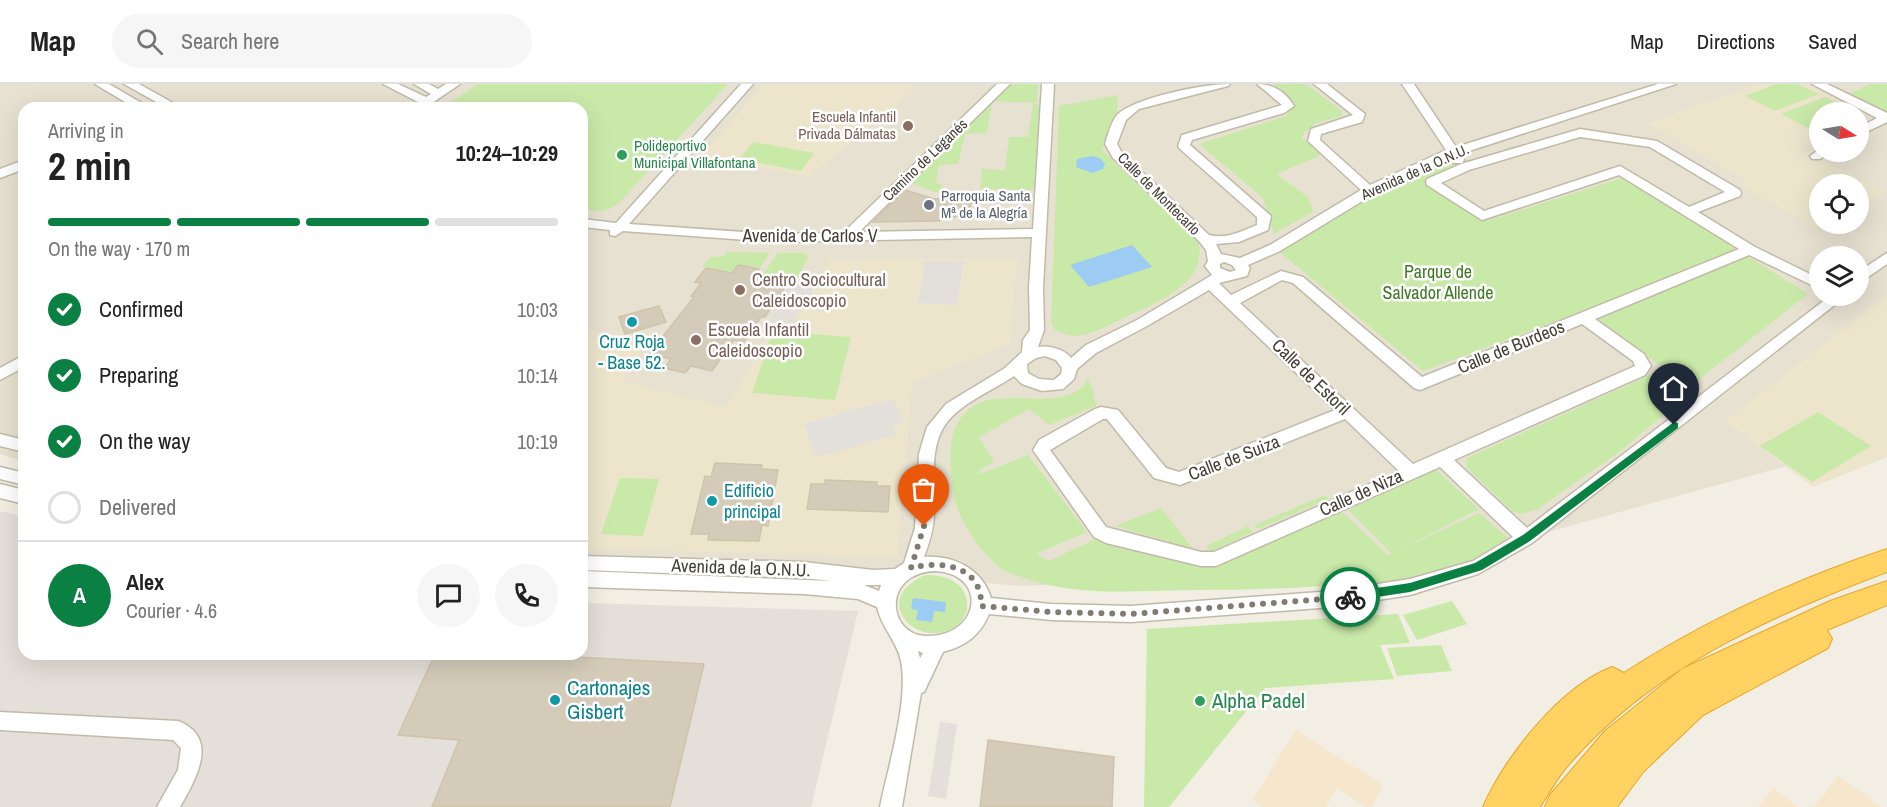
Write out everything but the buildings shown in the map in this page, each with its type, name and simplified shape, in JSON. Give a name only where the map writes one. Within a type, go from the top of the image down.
[{"type":"highway","points":[[1521,807],[1533,786],[1583,724],[1674,654],[1803,592],[1887,560]]},
{"type":"highway","points":[[1500,807],[1521,771],[1570,710],[1677,635],[1739,607],[1803,592]]},
{"type":"highway","points":[[1562,807],[1616,742],[1693,679],[1840,610],[1887,593]]},
{"type":"highway","points":[[1596,807],[1633,760],[1692,705],[1887,602]]},
{"type":"street","points":[[100,84],[133,102]]},
{"type":"street","points":[[130,84],[159,102]]},
{"type":"street","points":[[389,84],[417,102]]},
{"type":"street","points":[[420,84],[439,93]]},
{"type":"street","points":[[426,102],[454,84]]},
{"type":"street","points":[[616,231],[747,84]]},
{"type":"street","name":"Camino de Leganés","points":[[846,237],[1004,84]]},
{"type":"street","points":[[1048,84],[1039,237],[1037,330],[1024,359],[1021,376],[1030,383],[1043,387],[1060,384],[1066,380],[1070,367],[1091,349],[1142,323],[1216,279],[1237,277],[1242,273],[1243,268],[1227,250],[1230,242],[1263,227],[1264,216],[1184,146],[1186,138],[1280,111],[1288,106],[1285,100],[1263,84]]},
{"type":"street","name":"Calle de Montecarlo","points":[[1216,279],[1212,266],[1215,261],[1213,250],[1204,238],[1117,155],[1111,144],[1121,118],[1135,107],[1224,84]]},
{"type":"street","points":[[1320,84],[1359,114],[1358,119],[1315,132],[1314,141],[1369,191]]},
{"type":"street","points":[[1408,84],[1452,152],[1465,167]]},
{"type":"street","name":"Avenida de la O.N.U.","points":[[1236,261],[1275,248],[1369,191],[1452,152],[1670,84]]},
{"type":"street","points":[[1818,84],[1886,118]]},
{"type":"street","points":[[1869,127],[1886,118]]},
{"type":"street","points":[[1688,212],[1735,194],[1653,144],[1580,133],[1465,167],[1432,182],[1482,216],[1620,170],[1688,212],[1750,250],[1809,280]]},
{"type":"street","points":[[0,174],[18,166]]},
{"type":"street","points":[[588,224],[639,203]]},
{"type":"street","points":[[639,203],[644,219],[657,231]]},
{"type":"street","name":"Avenida de Carlos V","points":[[588,227],[696,243],[791,246],[1039,237]]},
{"type":"street","name":"Avenida de Carlos V","points":[[616,231],[657,231],[773,238],[1039,237]]},
{"type":"street","name":"Calle de Montecarlo","points":[[1204,238],[1219,243],[1230,242]]},
{"type":"street","name":"Calle de Burdeos","points":[[1232,301],[1281,275],[1298,280],[1420,384],[1750,250]]},
{"type":"street","points":[[1869,271],[1887,257]]},
{"type":"street","points":[[1215,261],[1222,258],[1236,261]]},
{"type":"street","name":"Calle de Estoril","points":[[1216,279],[1232,301],[1411,472]]},
{"type":"street","points":[[981,606],[1051,612],[1131,614],[1333,599],[1410,587],[1478,567],[1526,538],[1642,451],[1826,306]]},
{"type":"street","name":"Calle de Niza","points":[[1045,444],[1041,450],[1043,454],[1100,532],[1106,536],[1209,561],[1443,460],[1640,371],[1643,366],[1639,358],[1584,318]]},
{"type":"street","points":[[1037,330],[1053,353],[1067,361],[1070,367]]},
{"type":"street","points":[[891,807],[909,706],[912,671],[911,658],[901,636],[888,618],[885,602],[888,592],[905,572],[924,526],[928,452],[935,425],[959,402],[987,387],[1024,359],[1091,349]]},
{"type":"street","points":[[0,375],[18,364]]},
{"type":"street","points":[[987,387],[1030,383]]},
{"type":"street","name":"Calle de Suiza","points":[[1045,444],[1101,413],[1112,414],[1160,473],[1180,480],[1347,412]]},
{"type":"street","points":[[1,440],[18,444]]},
{"type":"street","points":[[1443,460],[1526,538]]},
{"type":"street","points":[[0,473],[18,478]]},
{"type":"street","points":[[0,491],[18,496]]},
{"type":"street","points":[[924,526],[932,553],[938,564]]},
{"type":"street","name":"Avenida de la O.N.U.","points":[[588,563],[804,570],[873,578],[905,572]]},
{"type":"street","points":[[901,636],[917,644],[936,645],[961,637],[979,616],[981,606],[979,589],[967,573],[958,568],[938,564],[905,572]]},
{"type":"street","name":"Avenida de la O.N.U.","points":[[588,579],[804,586],[860,591],[885,602]]},
{"type":"street","points":[[909,706],[922,669],[936,645]]},
{"type":"street","points":[[0,721],[178,731],[192,745],[188,772],[168,807]]},
{"type":"shaded area","points":[[0,84],[1887,84],[1887,438],[1526,538],[1347,571],[1021,586],[975,582],[958,568],[904,572],[588,561],[588,102],[18,102],[18,460],[0,454]]},
{"type":"shaded area","points":[[764,84],[908,84],[919,86],[809,177],[701,156]]},
{"type":"shaded area","points":[[1756,84],[1806,84],[1841,102],[1809,102],[1809,142],[1797,148],[1809,154],[1809,162],[1825,162],[1850,174],[1809,174],[1809,225],[1741,185],[1746,181],[1648,123]]},
{"type":"shaded area","points":[[1869,184],[1886,192],[1869,200]]},
{"type":"shaded area","points":[[1017,258],[1010,344],[912,383],[897,558],[588,548],[588,330],[644,345],[622,381],[726,407],[774,327],[794,327],[830,260]]},
{"type":"shaded area","points":[[925,261],[964,261],[957,305],[918,303]]},
{"type":"shaded area","points":[[791,283],[812,287],[790,323],[769,318]]},
{"type":"shaded area","points":[[1887,295],[1887,457],[1813,487],[1725,421]]},
{"type":"shaded area","points":[[893,399],[905,422],[893,425],[897,434],[817,457],[804,424]]},
{"type":"shaded area","points":[[0,511],[18,516],[18,660],[588,660],[588,603],[858,611],[811,807],[0,807]]},
{"type":"shaded area","points":[[940,722],[957,724],[946,799],[928,796]]},
{"type":"shaded area","points":[[1296,730],[1383,785],[1372,807],[1366,807],[1337,788],[1326,807],[1263,807],[1252,800]]},
{"type":"shaded area","points":[[1838,776],[1882,807],[1814,807]]},
{"type":"shaded area","points":[[1773,788],[1798,807],[1758,807]]},
{"type":"green space","name":"Polideportivo Municipal Villafontana","points":[[478,84],[728,84],[619,203],[606,210],[597,211],[588,210],[588,102],[451,102]]},
{"type":"green space","points":[[1009,84],[1038,84],[1037,103],[992,101]]},
{"type":"green space","points":[[1273,84],[1306,84],[1342,111],[1342,116],[1313,124],[1314,127],[1304,132],[1302,138],[1320,152],[1319,156],[1277,174],[1309,198],[1313,212],[1274,234],[1263,198],[1199,144],[1286,116],[1292,108],[1293,101]]},
{"type":"green space","points":[[1776,84],[1798,84],[1819,94],[1775,111],[1745,96]]},
{"type":"green space","points":[[1870,84],[1887,84],[1887,112],[1869,102],[1849,94]]},
{"type":"green space","points":[[1118,95],[1117,111],[1102,150],[1198,242],[1199,256],[1196,269],[1188,280],[1164,298],[1104,328],[1078,336],[1068,335],[1055,330],[1051,322],[1059,106]]},
{"type":"green space","points":[[1825,97],[1836,102],[1812,102]]},
{"type":"green space","points":[[989,102],[992,103],[987,133],[965,134],[958,164],[939,165],[936,183],[943,185],[941,192],[933,192],[907,181]]},
{"type":"green space","points":[[1809,103],[1809,128],[1781,114]]},
{"type":"green space","points":[[1033,104],[1040,105],[1035,190],[980,189],[982,169],[1005,170],[1009,137],[1028,137]]},
{"type":"green space","points":[[753,142],[814,153],[801,171],[739,159]]},
{"type":"green space","name":"Parque de Salvador Allende","points":[[1452,152],[1460,166],[1428,182],[1486,221],[1622,178],[1808,294],[1689,387],[1586,310],[1423,371],[1275,248],[1397,177]]},
{"type":"green space","points":[[726,252],[770,253],[759,269],[738,265],[732,273],[703,266],[711,257],[724,256]]},
{"type":"green space","points":[[778,253],[805,253],[808,256],[795,284],[761,277]]},
{"type":"green space","points":[[773,331],[851,337],[835,400],[752,393]]},
{"type":"green space","points":[[1654,373],[1689,394],[1619,452],[1536,510],[1521,514],[1511,510],[1466,467],[1467,458]]},
{"type":"green space","points":[[1086,378],[1092,386],[1096,406],[1049,425],[1029,409],[979,437],[994,462],[980,470],[980,474],[1028,455],[1087,532],[1036,554],[1049,561],[1095,539],[1215,567],[1341,511],[1388,555],[1391,553],[1348,510],[1435,469],[1479,509],[1395,552],[1479,513],[1508,538],[1477,557],[1453,568],[1422,577],[1377,583],[1258,589],[1111,592],[1045,584],[1008,573],[987,555],[971,535],[955,501],[951,448],[957,424],[969,409],[984,401],[1001,398],[1054,398],[1071,394],[1085,385]]},
{"type":"green space","points":[[1818,412],[1871,446],[1812,482],[1760,446]]},
{"type":"green space","points":[[620,478],[659,479],[643,536],[601,534]]},
{"type":"green space","points":[[1325,495],[1329,499],[1258,529],[1254,525]]},
{"type":"green space","points":[[1161,508],[1193,549],[1115,526]]},
{"type":"green space","points":[[1248,526],[1253,532],[1211,552],[1206,546]]},
{"type":"green space","points":[[925,575],[943,577],[956,583],[964,593],[967,604],[965,615],[958,624],[946,631],[930,633],[920,631],[908,623],[901,614],[899,606],[902,594],[918,578]]},
{"type":"green space","points":[[1452,601],[1467,624],[1417,640],[1403,615]]},
{"type":"green space","name":"Alpha Padel","points":[[1398,614],[1410,643],[1380,645],[1394,679],[1265,688],[1169,807],[1144,807],[1147,629]]},
{"type":"green space","points":[[1441,645],[1452,671],[1397,676],[1387,648]]},
{"type":"water","points":[[1091,156],[1100,158],[1105,164],[1103,169],[1092,173],[1076,167],[1077,159]]},
{"type":"water","points":[[1132,245],[1152,267],[1089,287],[1070,265]]},
{"type":"water","points":[[913,598],[946,602],[945,612],[934,611],[932,622],[916,620],[918,610],[911,609]]},
{"type":"way so far","points":[[924,526],[911,568],[938,564],[958,568],[967,573],[975,582],[982,596],[981,606],[1051,612],[1131,614],[1350,597]]},
{"type":"place","name":"Escuela Infantil Privada Dálmatas","points":[[908,126]]},
{"type":"place","name":"Polideportivo Municipal Villafontana","points":[[622,155]]},
{"type":"place","name":"Parroquia Santa Mª de la Alegría","points":[[929,205]]},
{"type":"place","name":"Centro Sociocultural Caleidoscopio","points":[[740,290]]},
{"type":"place","name":"Cruz Roja - Base 52.","points":[[632,322]]},
{"type":"place","name":"Escuela Infantil Caleidoscopio","points":[[696,340]]},
{"type":"place","name":"Edificio principal","points":[[712,501]]},
{"type":"place","name":"Cartonajes Gisbert","points":[[555,700]]},
{"type":"place","name":"Alpha Padel","points":[[1200,701]]},
{"type":"route","points":[[1350,597],[1410,587],[1478,567],[1526,538],[1674,425]]}]
